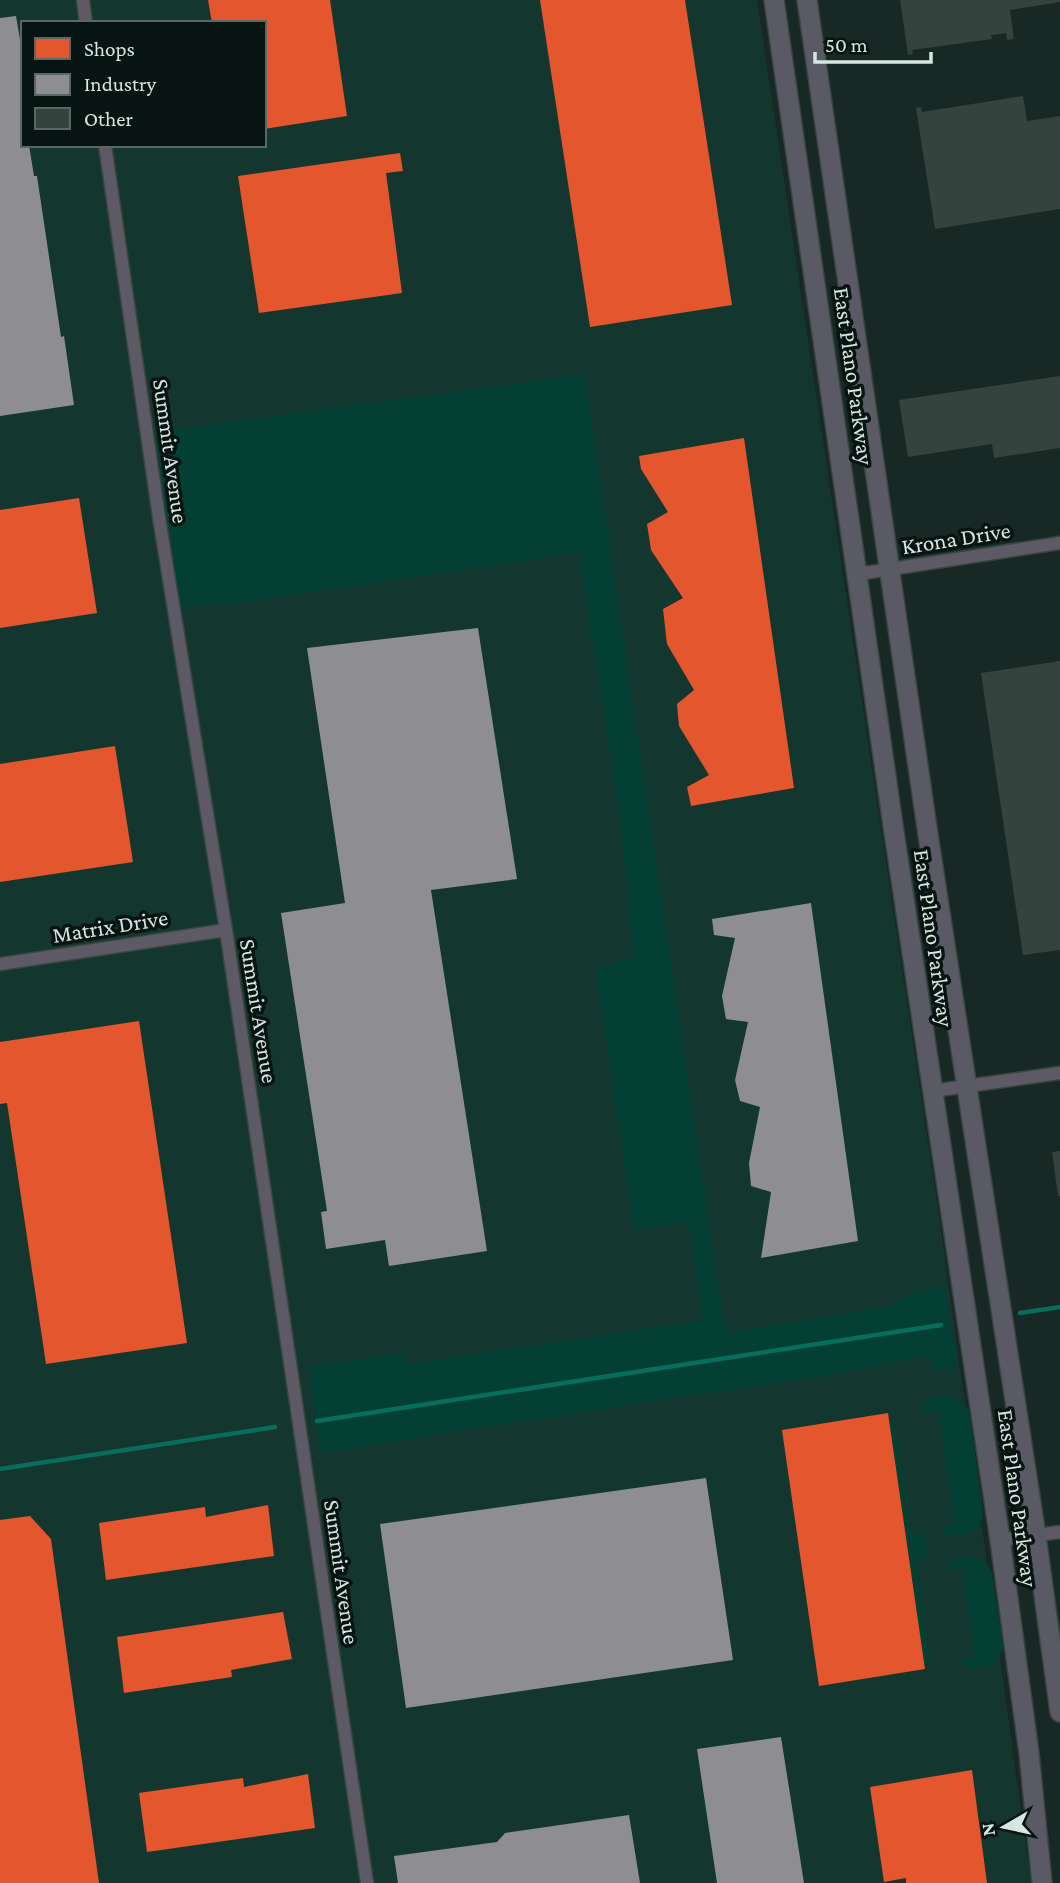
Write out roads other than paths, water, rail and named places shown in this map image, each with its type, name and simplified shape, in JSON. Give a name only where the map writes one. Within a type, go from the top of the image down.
[{"type":"main road","name":"East Plano Parkway","points":[[774,0],[1000,1540],[1029,1753],[1042,1883]]},
{"type":"main road","name":"East Plano Parkway","points":[[807,0],[927,828],[1036,1536],[1060,1712]]},
{"type":"main road","points":[[788,100],[820,96]]},
{"type":"main road","points":[[829,380],[862,374]]},
{"type":"main road","points":[[894,832],[927,828]]},
{"type":"main road","points":[[967,1324],[1001,1319]]},
{"type":"street","points":[[83,0],[86,21]]},
{"type":"street","name":"Summit Avenue","points":[[105,147],[168,576],[226,930],[367,1883]]},
{"type":"street","name":"Krona Drive","points":[[858,574],[1060,543]]},
{"type":"street","name":"Matrix Drive","points":[[0,964],[226,930]]},
{"type":"street","points":[[932,1091],[1060,1073]]},
{"type":"street","points":[[1000,1540],[1060,1532]]},
{"type":"waterway","points":[[1020,1313],[1060,1307]]},
{"type":"waterway","points":[[317,1421],[941,1325]]},
{"type":"waterway","points":[[0,1469],[275,1427]]}]
